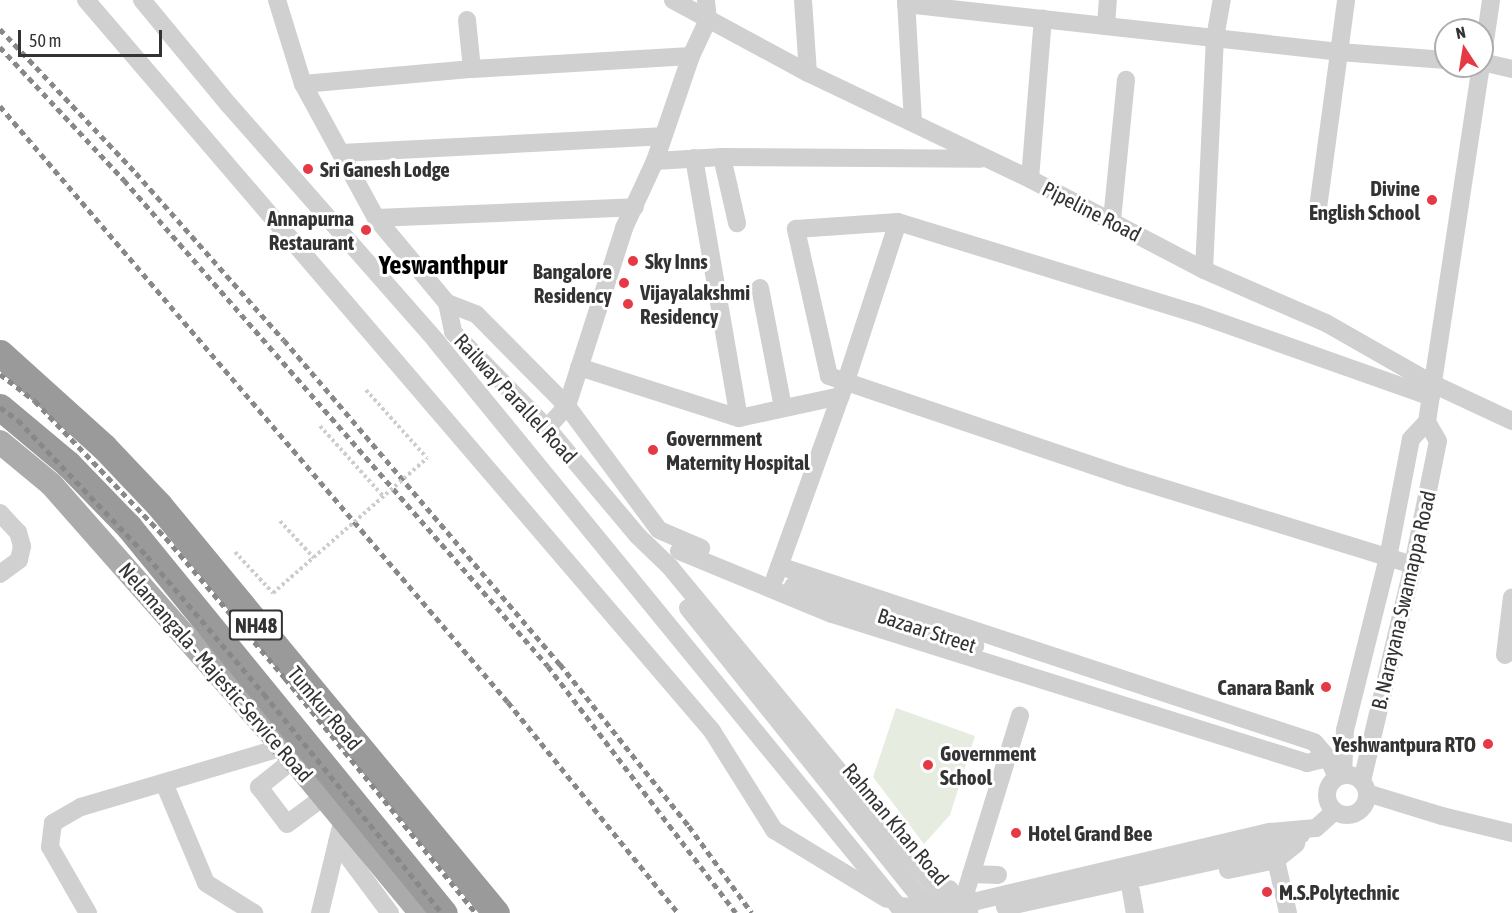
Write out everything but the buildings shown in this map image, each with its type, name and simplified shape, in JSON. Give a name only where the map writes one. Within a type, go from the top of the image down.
[{"type":"highway","name":"Tumkur Road","points":[[0,353],[105,447],[159,505],[496,913]]},
{"type":"highway","name":"Tumkur Road","points":[[0,407],[68,464],[129,527],[444,913]]},
{"type":"main road","name":"Nelamangala - Majestic Service Road","points":[[0,443],[51,484],[288,753],[422,913]]},
{"type":"street","points":[[86,0],[712,731],[774,830],[898,906],[952,906],[1246,854],[1275,846],[1316,828]]},
{"type":"street","points":[[142,0],[229,105],[436,341],[898,906]]},
{"type":"street","name":"Railway Parallel Road","points":[[277,0],[303,84],[376,218],[447,303],[453,332],[547,428],[638,536]]},
{"type":"street","name":"Pipeline Road","points":[[673,0],[708,21],[808,73],[1030,179],[1204,270],[1326,323],[1432,390],[1512,421]]},
{"type":"street","points":[[547,428],[567,406],[624,228],[655,161],[691,56],[708,21],[706,0]]},
{"type":"street","points":[[802,0],[808,73]]},
{"type":"street","points":[[1106,26],[1108,0]]},
{"type":"street","points":[[1204,270],[1215,38],[1222,0]]},
{"type":"street","points":[[1318,208],[1346,0]]},
{"type":"street","name":"B. Narayana Swamappa Road","points":[[1488,18],[1491,0]]},
{"type":"street","points":[[913,122],[906,2],[997,7],[1042,19],[1339,52],[1434,59]]},
{"type":"street","points":[[1030,179],[1042,19]]},
{"type":"street","points":[[467,20],[472,69]]},
{"type":"street","points":[[303,84],[472,69],[691,56]]},
{"type":"street","points":[[1494,65],[1512,69]]},
{"type":"street","name":"B. Narayana Swamappa Road","points":[[1340,776],[1345,730],[1388,558],[1411,439],[1427,422],[1480,78]]},
{"type":"street","points":[[1112,220],[1126,80]]},
{"type":"street","points":[[341,153],[662,136]]},
{"type":"street","points":[[655,161],[722,157],[985,159]]},
{"type":"street","points":[[722,157],[737,223]]},
{"type":"street","points":[[694,158],[739,418]]},
{"type":"street","points":[[376,218],[634,207]]},
{"type":"street","points":[[1413,565],[843,389],[829,376],[795,229],[898,222],[1197,314],[1432,390]]},
{"type":"street","points":[[777,573],[843,389],[898,222]]},
{"type":"street","points":[[760,288],[783,408]]},
{"type":"street","points":[[447,303],[476,314],[567,406],[680,557],[832,614],[1307,763],[1328,758]]},
{"type":"street","points":[[436,341],[453,332],[476,314]]},
{"type":"street","points":[[579,367],[739,418],[783,408],[843,389]]},
{"type":"street","name":"B. Narayana Swamappa Road","points":[[1365,787],[1438,441],[1427,422]]},
{"type":"street","points":[[0,513],[18,532],[22,546],[19,560],[0,574]]},
{"type":"street","name":"Rahman Khan Road","points":[[638,536],[680,557],[952,906]]},
{"type":"street","points":[[680,557],[777,573],[1314,742],[1340,776],[1442,816],[1512,833]]},
{"type":"street","points":[[1505,655],[1512,597]]},
{"type":"street","points":[[952,906],[971,874],[1020,716]]},
{"type":"street","points":[[88,913],[50,847],[53,823],[81,807],[164,783],[288,753]]},
{"type":"street","points":[[288,753],[260,787],[287,824],[325,796]]},
{"type":"street","points":[[1340,776],[1327,793],[1329,805],[1335,811],[1346,815],[1359,812],[1367,800],[1365,787]]},
{"type":"street","points":[[164,783],[206,883],[255,913]]},
{"type":"street","points":[[1028,913],[1276,860],[1335,811]]},
{"type":"street","points":[[320,913],[343,818]]},
{"type":"street","points":[[337,842],[390,913]]},
{"type":"street","points":[[1276,860],[1288,913]]},
{"type":"street","points":[[971,874],[998,875]]},
{"type":"street","points":[[1131,891],[1135,913]]},
{"type":"path","points":[[235,552],[273,593],[428,459],[366,390]]},
{"type":"path","points":[[320,426],[384,496]]},
{"type":"path","points":[[280,521],[314,558]]},
{"type":"shaded area","points":[[896,708],[975,736],[950,815],[924,844],[873,777]]},
{"type":"railway","points":[[0,29],[136,173],[284,340],[560,664],[689,826],[752,913]]},
{"type":"railway","points":[[0,47],[124,180],[548,666],[736,913]]},
{"type":"railway","points":[[0,106],[508,702],[678,913]]},
{"type":"railway","points":[[0,374],[35,401],[166,538],[285,678],[476,913]]},
{"type":"railway","points":[[0,407],[18,420],[147,556],[264,694],[442,913]]},
{"type":"place","name":"Sri Ganesh Lodge","points":[[308,169]]},
{"type":"place","name":"Divine English School","points":[[1432,200]]},
{"type":"place","name":"Annapurna Restaurant","points":[[366,230]]},
{"type":"place","name":"Sky Inns","points":[[633,261]]},
{"type":"place","name":"Bangalore Residency","points":[[624,283]]},
{"type":"place","name":"Vijayalakshmi Residency","points":[[628,304]]},
{"type":"place","name":"Government Maternity Hospital","points":[[653,450]]},
{"type":"place","name":"Canara Bank","points":[[1326,687]]},
{"type":"place","name":"Yeshwantpura RTO","points":[[1488,744]]},
{"type":"place","name":"Government School","points":[[928,765]]},
{"type":"place","name":"Hotel Grand Bee","points":[[1016,833]]},
{"type":"place","name":"M.S.Polytechnic","points":[[1267,892]]},
{"type":"district","name":"Yeswanthpur","points":[[443,265]]}]
